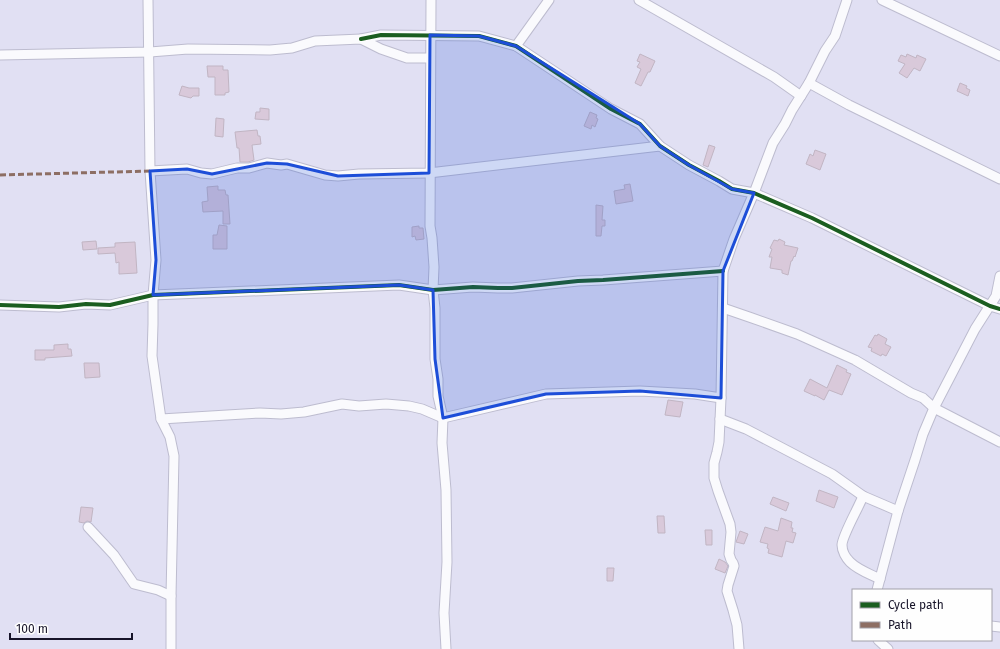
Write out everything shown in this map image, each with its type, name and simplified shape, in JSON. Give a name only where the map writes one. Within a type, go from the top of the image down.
[{"type":"street","points":[[148,0],[150,52],[150,171],[156,260],[153,295],[152,356],[161,419],[170,437],[174,456],[171,649]]},
{"type":"street","points":[[431,0],[430,226],[434,268],[433,290],[435,308],[435,359],[438,379],[438,396],[444,418],[442,443],[446,490],[447,574],[444,613],[446,649]]},
{"type":"street","points":[[516,46],[549,0]]},
{"type":"street","points":[[639,0],[774,77],[800,96]]},
{"type":"street","points":[[739,649],[734,610],[727,591],[734,566],[734,563],[728,554],[731,532],[730,524],[714,478],[714,463],[719,442],[721,398],[723,271],[773,143],[809,83],[824,51],[835,36],[847,0]]},
{"type":"street","points":[[882,0],[1000,56]]},
{"type":"street","points":[[0,55],[188,50],[270,50],[292,48],[314,41],[361,39],[381,35],[479,36],[516,46],[611,108],[640,124],[660,146],[689,165],[732,189],[754,193],[812,218],[990,306],[1000,309]]},
{"type":"street","points":[[361,39],[407,58],[430,58]]},
{"type":"street","points":[[809,83],[849,105],[1000,179]]},
{"type":"street","points":[[150,171],[187,169],[212,174],[237,168],[249,168],[267,163],[287,164],[325,175],[338,176],[359,174],[430,173],[660,146]]},
{"type":"street","points":[[0,305],[59,307],[86,304],[110,305],[153,295],[399,285],[433,290],[473,286],[512,288],[578,281],[723,271]]},
{"type":"street","points":[[877,589],[898,511],[916,460],[923,434],[934,408],[975,329],[996,296],[1000,276]]},
{"type":"street","points":[[723,308],[798,334],[855,360],[906,390],[923,398],[934,408],[1000,442]]},
{"type":"street","points":[[161,419],[260,413],[281,414],[304,412],[342,404],[359,406],[386,404],[409,406],[422,409],[444,418],[546,394],[640,391],[695,394],[721,398]]},
{"type":"street","points":[[720,419],[746,429],[832,474],[863,496],[898,511]]},
{"type":"street","points":[[863,496],[842,544],[849,562],[880,579]]},
{"type":"street","points":[[88,527],[112,552],[134,584],[158,590],[172,596]]},
{"type":"street","points":[[879,641],[888,649]]},
{"type":"highlighted area","points":[[430,35],[479,36],[516,46],[640,124],[660,146],[689,165],[732,189],[754,193],[723,271],[721,398],[640,391],[546,394],[443,418],[435,359],[433,290],[399,285],[153,295],[156,260],[150,171],[187,169],[212,174],[267,163],[287,164],[338,176],[429,173]]},
{"type":"building","points":[[640,54],[655,61],[641,86],[635,83],[641,69],[637,67],[640,62],[637,61]]},
{"type":"building","points":[[907,54],[916,58],[917,55],[926,59],[920,71],[914,68],[907,78],[899,73],[905,64],[898,61],[901,55],[906,57]]},
{"type":"building","points":[[207,66],[223,66],[223,70],[228,70],[229,92],[225,93],[225,95],[215,95],[215,77],[208,77]]},
{"type":"building","points":[[960,83],[967,86],[966,88],[970,90],[968,96],[957,91]]},
{"type":"building","points":[[182,86],[199,88],[199,96],[193,96],[191,98],[179,95]]},
{"type":"building","points":[[260,108],[269,109],[269,120],[255,119],[256,112],[260,112]]},
{"type":"building","points":[[590,112],[597,115],[596,118],[598,119],[595,127],[592,125],[591,129],[584,126]]},
{"type":"building","points":[[216,118],[224,119],[223,137],[215,136]]},
{"type":"building","points":[[257,130],[258,136],[260,136],[261,144],[252,145],[254,160],[240,162],[239,148],[237,148],[235,132]]},
{"type":"building","points":[[709,145],[715,147],[708,167],[703,165]]},
{"type":"building","points":[[815,150],[826,154],[820,170],[806,164],[810,154],[813,156]]},
{"type":"building","points":[[630,184],[633,201],[616,204],[614,191],[625,189],[624,185]]},
{"type":"building","points":[[218,186],[218,190],[225,190],[226,195],[228,195],[230,224],[223,224],[223,211],[203,212],[202,202],[208,201],[207,187]]},
{"type":"building","points":[[596,205],[603,206],[602,220],[605,220],[605,226],[602,226],[601,236],[596,236]]},
{"type":"building","points":[[219,225],[227,226],[227,249],[213,249],[213,235],[217,235]]},
{"type":"building","points":[[419,226],[419,228],[423,228],[424,239],[416,240],[415,236],[412,237],[412,227]]},
{"type":"building","points":[[779,239],[785,242],[784,245],[798,248],[795,257],[794,256],[791,261],[788,275],[782,273],[782,270],[770,268],[772,257],[769,257],[772,249],[770,248],[774,240],[778,241]]},
{"type":"building","points":[[96,241],[97,249],[83,250],[82,242]]},
{"type":"building","points":[[135,242],[137,273],[119,274],[119,262],[116,263],[115,253],[98,254],[98,248],[115,247],[115,243]]},
{"type":"building","points":[[878,334],[887,339],[885,344],[891,347],[886,356],[882,354],[881,356],[871,351],[872,348],[868,347],[875,335],[877,336]]},
{"type":"building","points":[[68,344],[68,349],[71,349],[72,356],[35,360],[35,350],[54,350],[54,345]]},
{"type":"building","points":[[84,363],[99,363],[100,377],[85,378]]},
{"type":"building","points":[[837,365],[847,370],[846,372],[851,374],[842,395],[829,390],[824,400],[804,391],[810,379],[827,388]]},
{"type":"building","points":[[668,400],[683,402],[680,417],[665,415]]},
{"type":"building","points":[[819,490],[838,497],[834,508],[816,501]]},
{"type":"building","points":[[773,497],[789,503],[786,511],[770,504]]},
{"type":"building","points":[[81,507],[93,508],[91,522],[79,522]]},
{"type":"building","points":[[657,516],[664,516],[665,533],[658,533]]},
{"type":"building","points":[[781,518],[792,522],[792,532],[796,533],[793,543],[786,541],[782,557],[768,553],[768,544],[760,542],[765,527],[778,531]]},
{"type":"building","points":[[705,530],[712,530],[712,545],[706,545]]},
{"type":"building","points":[[740,531],[748,534],[744,544],[736,542]]},
{"type":"building","points":[[719,559],[725,562],[728,566],[725,573],[715,569]]},
{"type":"building","points":[[607,568],[614,568],[613,581],[607,581]]},
{"type":"marked path","points":[[0,175],[150,171]]},
{"type":"cycle path","points":[[361,39],[381,35],[479,36],[516,46],[611,109],[640,124],[660,146],[689,165],[732,189],[754,193],[812,218],[990,306],[1000,309]]},
{"type":"cycle path","points":[[0,305],[59,307],[86,304],[110,305],[153,295],[399,285],[433,290],[473,287],[512,288],[578,281],[723,271]]}]
